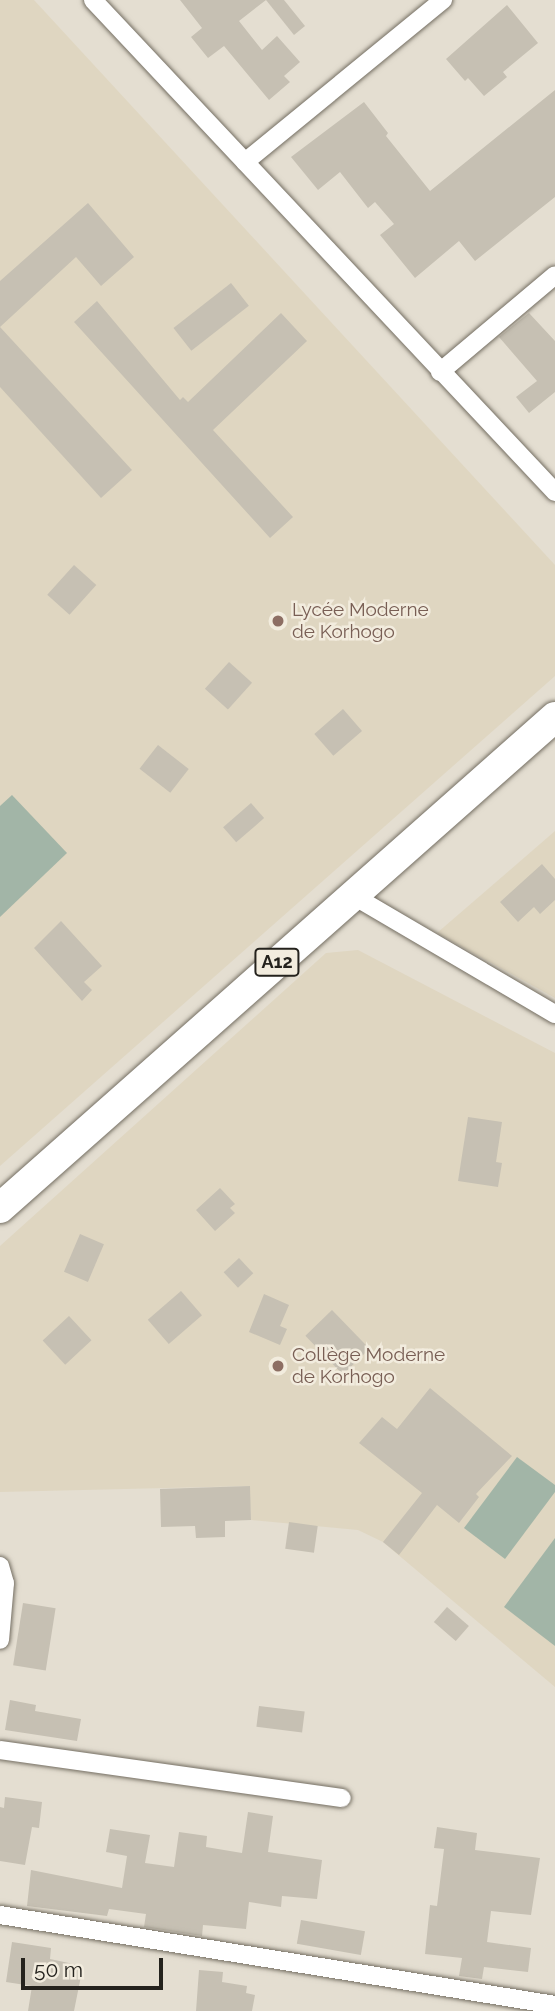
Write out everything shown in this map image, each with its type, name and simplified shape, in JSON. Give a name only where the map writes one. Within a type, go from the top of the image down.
[{"type":"main road","name":"A12","points":[[0,1208],[555,717]]},
{"type":"street","points":[[93,0],[555,492]]},
{"type":"street","points":[[245,162],[443,0]]},
{"type":"street","points":[[440,372],[555,275]]},
{"type":"street","points":[[352,894],[555,1014]]},
{"type":"street","points":[[0,1566],[5,1583],[0,1640]]},
{"type":"street","points":[[0,1750],[342,1798]]},
{"type":"street","points":[[0,1914],[555,2005]]},
{"type":"shaded area","name":"Lycée Moderne de Korhogo","points":[[0,0],[34,0],[555,565],[555,676],[0,1166]]},
{"type":"shaded area","points":[[555,831],[555,998],[437,933]]},
{"type":"shaded area","name":"Collège Moderne de Korhogo","points":[[358,950],[555,1053],[555,1687],[383,1542],[358,1530],[251,1520],[249,1486],[0,1492],[0,1246],[326,953]]},
{"type":"green space","points":[[12,795],[67,853],[0,917],[0,806]]},
{"type":"green space","points":[[517,1457],[555,1485],[555,1492],[505,1559],[464,1528]]},
{"type":"green space","points":[[555,1538],[555,1646],[504,1607]]},
{"type":"building","points":[[180,0],[266,0],[239,21],[262,50],[277,36],[300,62],[284,76],[290,82],[269,100],[224,46],[208,58],[191,37],[202,28]]},
{"type":"building","points":[[266,0],[284,0],[305,26],[294,35]]},
{"type":"building","points":[[507,5],[538,43],[503,72],[507,77],[484,96],[468,78],[465,81],[446,59]]},
{"type":"building","points":[[555,90],[555,197],[475,261],[459,241],[415,278],[380,235],[394,224],[375,202],[368,208],[340,172],[318,190],[291,157],[364,102],[388,133],[386,136],[430,191]]},
{"type":"building","points":[[88,203],[134,257],[101,286],[76,257],[0,327],[0,281]]},
{"type":"building","points":[[231,283],[249,306],[191,351],[173,328]]},
{"type":"building","points":[[97,301],[180,400],[183,397],[188,402],[281,313],[307,341],[213,430],[293,517],[270,538],[74,322]]},
{"type":"building","points":[[529,313],[555,341],[555,392],[529,413],[516,397],[537,381],[499,337]]},
{"type":"building","points":[[0,327],[132,470],[101,498],[0,387]]},
{"type":"building","points":[[74,565],[96,585],[70,615],[47,595]]},
{"type":"building","points":[[229,662],[252,683],[228,709],[205,689]]},
{"type":"building","points":[[343,709],[362,731],[333,756],[314,734]]},
{"type":"building","points":[[158,745],[189,769],[170,793],[140,769]]},
{"type":"building","points":[[251,803],[264,818],[236,842],[223,827]]},
{"type":"building","points":[[542,864],[555,879],[555,900],[540,914],[534,907],[518,922],[500,902]]},
{"type":"building","points":[[61,921],[102,966],[84,982],[92,990],[82,1001],[34,948]]},
{"type":"building","points":[[468,1117],[502,1122],[496,1162],[502,1163],[498,1187],[458,1181]]},
{"type":"building","points":[[220,1188],[235,1204],[230,1208],[235,1213],[215,1231],[196,1210]]},
{"type":"building","points":[[80,1234],[104,1244],[88,1282],[64,1272]]},
{"type":"building","points":[[239,1258],[253,1273],[238,1288],[224,1272]]},
{"type":"building","points":[[181,1291],[202,1315],[169,1344],[148,1320]]},
{"type":"building","points":[[264,1294],[289,1305],[280,1326],[287,1329],[280,1345],[249,1332]]},
{"type":"building","points":[[332,1310],[370,1349],[343,1375],[305,1336]]},
{"type":"building","points":[[69,1316],[92,1340],[65,1365],[43,1341]]},
{"type":"building","points":[[430,1388],[512,1456],[476,1494],[479,1497],[459,1523],[437,1505],[399,1555],[383,1542],[422,1493],[359,1443],[382,1417],[397,1429]]},
{"type":"building","points":[[250,1486],[251,1520],[225,1521],[225,1537],[196,1538],[195,1526],[161,1527],[160,1489]]},
{"type":"building","points":[[289,1522],[318,1526],[314,1553],[285,1549]]},
{"type":"building","points":[[23,1603],[56,1608],[46,1670],[13,1665]]},
{"type":"building","points":[[447,1607],[469,1626],[456,1641],[434,1622]]},
{"type":"building","points":[[10,1700],[36,1705],[35,1711],[81,1719],[77,1741],[5,1730]]},
{"type":"building","points":[[259,1706],[305,1712],[302,1732],[256,1727]]},
{"type":"building","points":[[5,1797],[42,1802],[39,1828],[32,1827],[25,1865],[0,1861],[0,1807],[4,1808]]},
{"type":"building","points":[[248,1812],[273,1816],[268,1852],[322,1860],[317,1899],[282,1896],[281,1907],[249,1902],[246,1929],[203,1925],[202,1936],[144,1927],[146,1914],[109,1909],[107,1916],[27,1906],[31,1870],[122,1888],[127,1856],[106,1852],[110,1829],[150,1835],[145,1863],[174,1867],[179,1832],[207,1836],[206,1847],[242,1853]]},
{"type":"building","points":[[437,1827],[477,1833],[475,1850],[540,1858],[531,1915],[491,1911],[487,1942],[531,1948],[528,1972],[484,1967],[482,1979],[459,1976],[462,1958],[425,1954],[430,1905],[437,1906],[444,1849],[434,1848]]},
{"type":"building","points":[[301,1920],[365,1931],[361,1955],[297,1944]]},
{"type":"building","points":[[12,1942],[51,1948],[50,1959],[83,1966],[74,2011],[28,2011],[32,1986],[6,1982]]},
{"type":"building","points":[[199,1970],[223,1972],[222,1982],[247,1986],[246,1993],[255,1995],[252,2011],[196,2011]]},
{"type":"place","name":"Lycée Moderne de Korhogo","points":[[278,621]]},
{"type":"place","name":"Collège Moderne de Korhogo","points":[[278,1366]]}]
